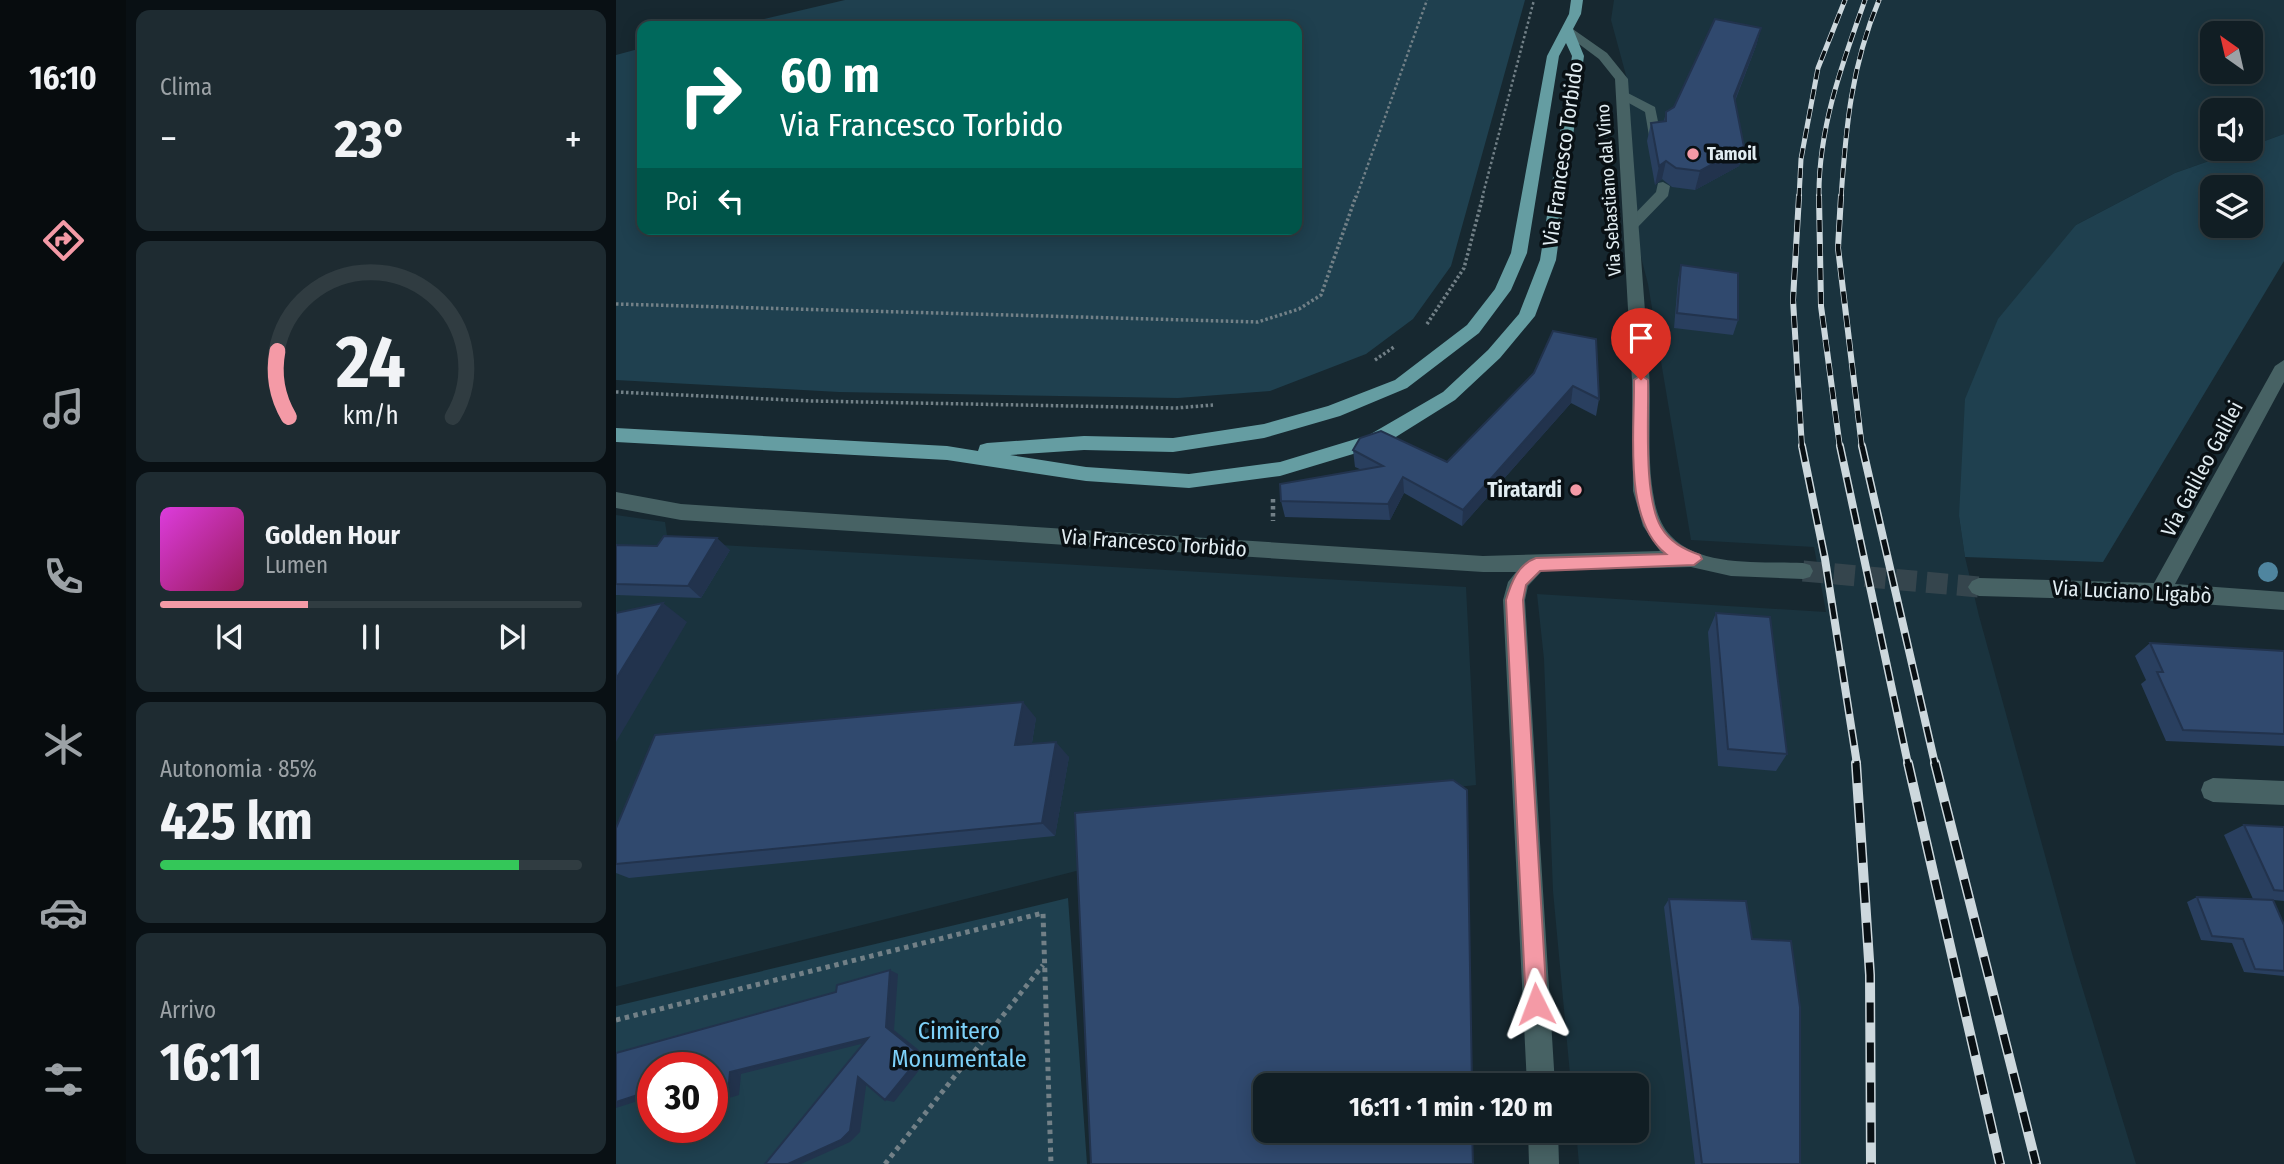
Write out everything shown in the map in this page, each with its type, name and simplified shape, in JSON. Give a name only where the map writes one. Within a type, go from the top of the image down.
[{"type":"main road","name":"Via Francesco Torbido","points":[[947,453],[1084,443],[1173,445],[1264,431],[1334,411],[1401,384],[1473,329],[1503,290],[1519,253],[1553,56],[1575,14],[1577,0]]},
{"type":"main road","name":"Via Francesco Torbido","points":[[616,435],[947,453],[1086,474],[1189,481],[1280,469],[1376,440],[1449,396],[1494,354],[1527,316],[1548,260],[1578,55],[1567,29]]},
{"type":"street","name":"Via Sebastiano dal Vino","points":[[1567,29],[1603,56],[1621,79],[1641,380],[1643,492],[1653,528],[1665,544],[1677,553],[1694,559]]},
{"type":"street","name":"Via Galileo Galilei","points":[[2160,592],[2284,366]]},
{"type":"street","name":"Via Francesco Torbido","points":[[616,500],[681,512],[1483,564],[1694,559]]},
{"type":"street","points":[[1694,559],[1732,567],[1803,571]]},
{"type":"street","points":[[1536,564],[1519,582],[1514,600],[1540,1073]]},
{"type":"street","name":"Via Luciano Ligabò","points":[[1979,587],[2160,592],[2284,601]]},
{"type":"street","points":[[2213,790],[2284,793]]},
{"type":"street","points":[[1543,1143],[1544,1164]]},
{"type":"lane","points":[[1622,94],[1651,110],[1655,136]]},
{"type":"lane","points":[[1630,227],[1662,193],[1663,186]]},
{"type":"path","points":[[616,304],[1258,322],[1290,315],[1308,306],[1321,295],[1427,0]]},
{"type":"path","points":[[1426,325],[1464,268],[1534,0]]},
{"type":"path","points":[[1363,365],[1396,346]]},
{"type":"path","points":[[616,391],[812,401],[1176,408],[1213,405]]},
{"type":"path","points":[[1271,532],[1275,515],[1272,493]]},
{"type":"path","points":[[616,1020],[1043,913],[1051,1164]]},
{"type":"path","points":[[885,1164],[1044,964]]},
{"type":"shaded area","points":[[1614,0],[2284,0],[2284,134],[2263,142],[2263,98],[2200,98],[2200,161],[2209,161],[2175,173],[2076,225],[1959,516],[1965,557],[1979,616],[2073,957],[2136,1164],[1579,1164],[1577,1143],[1649,1143],[1649,1073],[1570,1073],[1553,891],[1544,659],[1537,594],[1826,612],[1814,547],[1691,540],[1648,284],[1640,253],[1627,79],[1611,20]]},
{"type":"shaded area","points":[[616,515],[665,522],[668,542],[1466,587],[1476,785],[1083,828],[1084,869],[616,987]]},
{"type":"green space","points":[[845,0],[1525,0],[1451,266],[1413,319],[1366,354],[1270,391],[1178,398],[839,392],[616,380],[616,55],[637,49],[637,235],[1302,235],[1302,21],[756,21]]},
{"type":"green space","points":[[2284,134],[2284,261],[2103,562],[1965,557],[1959,516],[1965,399],[1998,319],[2076,225],[2175,173],[2209,161],[2263,161],[2263,142]]},
{"type":"green space","name":"Cimitero Monumentale","points":[[1068,898],[1087,1164],[616,1164],[616,1006]]},
{"type":"building","points":[[1715,19],[1761,28],[1734,96],[1744,147],[1700,171],[1676,168],[1666,161],[1659,166],[1651,123],[1666,121],[1666,112],[1674,107]]},
{"type":"building","points":[[1681,265],[1738,273],[1738,320],[1677,313]]},
{"type":"building","points":[[1553,331],[1596,339],[1599,399],[1573,386],[1463,510],[1403,477],[1388,504],[1281,501],[1280,484],[1383,466],[1353,450],[1360,438],[1381,431],[1447,462],[1534,373]]},
{"type":"building","points":[[664,536],[717,538],[688,586],[616,584],[616,545],[657,546]]},
{"type":"building","points":[[663,603],[616,679],[616,613]]},
{"type":"building","points":[[1716,613],[1770,617],[1787,754],[1728,749]]},
{"type":"building","points":[[2150,643],[2284,651],[2284,734],[2183,730],[2157,672],[2163,672]]},
{"type":"building","points":[[1023,702],[1015,745],[1056,742],[1042,823],[616,864],[616,828],[655,735]]},
{"type":"building","points":[[1453,780],[1467,790],[1472,1073],[1253,1073],[1253,1143],[1472,1143],[1473,1164],[1091,1164],[1075,813]]},
{"type":"building","points":[[2244,825],[2284,827],[2284,891],[2274,890]]},
{"type":"building","points":[[2197,897],[2273,900],[2284,925],[2284,971],[2255,969],[2243,939],[2212,936]]},
{"type":"building","points":[[1669,899],[1746,901],[1752,939],[1791,941],[1800,1007],[1800,1164],[1702,1164]]},
{"type":"building","points":[[890,970],[886,1027],[917,1052],[908,1064],[912,1067],[885,1100],[858,1077],[850,1131],[841,1140],[788,1164],[765,1164],[868,1038],[730,1072],[728,1093],[728,1052],[637,1052],[637,1095],[616,1102],[616,1053],[836,992],[837,985]]},
{"type":"tunnel","points":[[1803,571],[1979,587]]},
{"type":"railway","points":[[1799,198],[1801,159],[1818,68],[1845,0]]},
{"type":"railway","points":[[1819,197],[1827,122],[1840,73],[1865,0]]},
{"type":"railway","points":[[1841,198],[1851,98],[1862,49],[1879,0]]},
{"type":"railway","points":[[1799,196],[1793,300],[1802,448]]},
{"type":"railway","points":[[1841,196],[1838,248],[1862,448]]},
{"type":"railway","points":[[1819,197],[1821,306],[1840,448]]},
{"type":"railway","points":[[1802,446],[1825,559],[1857,764]]},
{"type":"railway","points":[[1840,446],[1908,764]]},
{"type":"railway","points":[[1862,446],[1935,764]]},
{"type":"railway","points":[[1856,763],[1870,975],[1871,1164]]},
{"type":"railway","points":[[1908,763],[2000,1164]]},
{"type":"railway","points":[[1935,763],[2036,1164]]},
{"type":"place","name":"Tamoil","points":[[1693,154]]},
{"type":"place","name":"Tiratardi","points":[[1576,490]]},
{"type":"route","points":[[1536,1004],[1521,678],[1514,600],[1519,582],[1536,564],[1694,559],[1677,553],[1665,544],[1653,528],[1649,516],[1643,492],[1641,380]]}]
